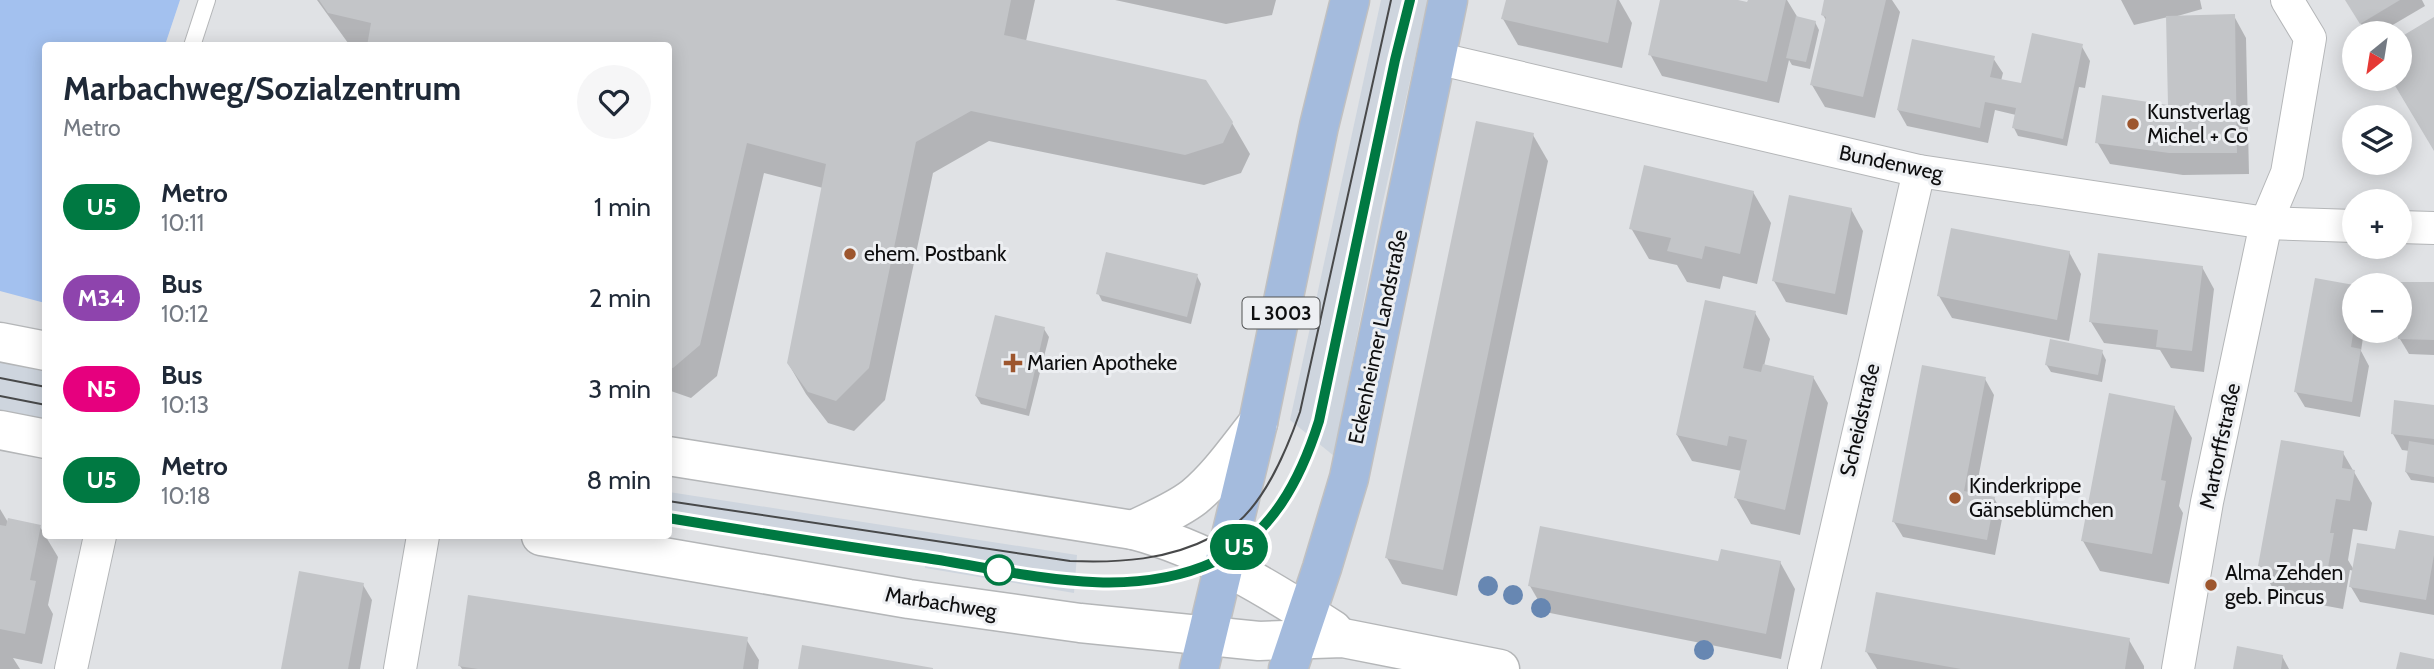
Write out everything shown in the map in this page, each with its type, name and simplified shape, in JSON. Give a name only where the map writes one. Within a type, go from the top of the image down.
[{"type":"main road","name":"L 3003","points":[[1204,653],[1258,423],[1319,126],[1350,0]]},
{"type":"main road","name":"Eckenheimer Landstraße","points":[[1292,630],[1322,568],[1349,478],[1448,0]]},
{"type":"main road","points":[[0,342],[42,350]]},
{"type":"main road","points":[[1133,530],[1194,497],[1213,479],[1258,423]]},
{"type":"main road","points":[[0,430],[42,438]]},
{"type":"main road","points":[[672,457],[1133,530],[1166,539],[1225,568],[1292,630]]},
{"type":"main road","name":"Marbachweg","points":[[559,539],[909,599],[1080,624],[1204,653],[1259,641],[1292,630],[1500,669]]},
{"type":"main road","points":[[1204,653],[1292,630]]},
{"type":"street","name":"Martorffstraße","points":[[2178,669],[2207,502],[2266,223],[2287,173],[2310,38],[2287,0]]},
{"type":"street","name":"Bundenweg","points":[[1436,58],[1919,171],[2266,223],[2342,226]]},
{"type":"street","name":"Scheidstraße","points":[[1804,669],[1919,171]]},
{"type":"street","points":[[2412,227],[2434,228]]},
{"type":"street","points":[[71,669],[99,539]]},
{"type":"street","points":[[400,669],[422,539]]},
{"type":"lane","points":[[193,42],[208,0]]},
{"type":"shaded area","points":[[0,0],[180,0],[166,42],[42,42],[42,302],[0,291]]},
{"type":"shaded area","points":[[1381,0],[1428,0],[1382,206],[1334,456],[1290,420]]},
{"type":"shaded area","points":[[0,359],[42,367],[42,421],[0,412]]},
{"type":"shaded area","points":[[672,492],[1077,555],[1074,593],[925,568],[925,562],[672,522]]},
{"type":"building","name":"ehem. Postbank","points":[[319,0],[1011,0],[1004,35],[1206,80],[1233,122],[1223,143],[1185,155],[971,111],[916,142],[869,368],[836,401],[808,392],[787,363],[826,164],[747,143],[700,345],[672,368],[672,42],[368,42],[371,23],[328,13]]},
{"type":"building","points":[[1506,0],[1617,0],[1608,43],[1501,19]]},
{"type":"building","points":[[1660,0],[1786,0],[1767,82],[1648,55]]},
{"type":"building","points":[[1824,0],[1886,0],[1863,97],[1810,85],[1826,17],[1821,15]]},
{"type":"building","points":[[2345,0],[2400,0],[2365,21],[2358,21]]},
{"type":"building","points":[[2235,14],[2237,153],[2169,153],[2095,143],[2102,95],[2168,105],[2166,16]]},
{"type":"building","points":[[1796,16],[1816,21],[1806,62],[1786,58]]},
{"type":"building","points":[[2434,17],[2434,151],[2412,114],[2412,105],[2407,105],[2398,91],[2412,91],[2412,30]]},
{"type":"building","points":[[2032,33],[2083,44],[2063,139],[2012,128],[2016,108],[1985,102],[1980,128],[1897,110],[1912,39],[1995,56],[1990,77],[2021,83]]},
{"type":"building","points":[[1476,121],[1534,133],[1443,570],[1385,558]]},
{"type":"building","points":[[1644,165],[1754,191],[1740,254],[1705,246],[1702,259],[1667,251],[1671,238],[1629,229]]},
{"type":"building","points":[[1789,195],[1852,208],[1835,294],[1772,281]]},
{"type":"building","points":[[1951,228],[2070,251],[2057,320],[1937,296]]},
{"type":"building","points":[[1106,252],[1198,274],[1187,317],[1096,294]]},
{"type":"building","points":[[2098,253],[2203,266],[2192,351],[2156,347],[2158,330],[2089,322]]},
{"type":"building","points":[[2315,278],[2342,283],[2342,343],[2352,343],[2351,347],[2361,349],[2352,402],[2294,392]]},
{"type":"building","points":[[2412,282],[2434,282],[2434,340],[2412,339]]},
{"type":"building","points":[[1705,300],[1756,311],[1743,368],[1761,372],[1763,364],[1814,376],[1785,510],[1734,498],[1747,440],[1729,436],[1727,446],[1676,435]]},
{"type":"building","points":[[995,315],[1045,327],[1026,409],[975,396]]},
{"type":"building","points":[[2050,339],[2103,350],[2098,375],[2045,365]]},
{"type":"building","points":[[1922,365],[1986,377],[1964,491],[1995,497],[1987,540],[1892,522]]},
{"type":"building","points":[[2109,393],[2175,406],[2161,480],[2166,481],[2152,554],[2081,541]]},
{"type":"building","points":[[2394,400],[2434,405],[2434,439],[2391,434]]},
{"type":"building","points":[[2281,440],[2344,451],[2342,468],[2355,470],[2350,501],[2336,499],[2330,533],[2334,533],[2326,579],[2258,566]]},
{"type":"building","points":[[2409,441],[2434,445],[2434,477],[2405,472]]},
{"type":"building","points":[[8,518],[41,525],[30,580],[36,581],[25,634],[0,629],[0,525],[6,526]]},
{"type":"building","points":[[1540,526],[1718,561],[1721,549],[1781,561],[1766,634],[1528,586]]},
{"type":"building","points":[[2399,530],[2434,536],[2434,555],[2426,600],[2349,587],[2357,543],[2395,549]]},
{"type":"building","points":[[299,571],[364,583],[348,669],[281,669]]},
{"type":"building","points":[[1876,592],[2130,638],[2125,669],[1961,669],[1865,652]]},
{"type":"building","points":[[468,595],[748,637],[743,669],[478,669],[458,666]]},
{"type":"building","points":[[802,645],[933,668],[933,669],[798,669]]},
{"type":"building","points":[[2237,646],[2283,655],[2281,669],[2233,669]]},
{"type":"building","points":[[2400,652],[2434,659],[2434,669],[2396,669]]},
{"type":"tram line","points":[[672,502],[1070,561],[1125,560],[1161,555],[1195,545],[1236,524],[1266,487],[1282,457],[1300,412],[1391,0]]},
{"type":"tram line","points":[[672,519],[1066,580],[1143,580],[1179,574],[1214,562],[1234,551],[1252,537],[1282,503],[1303,464],[1319,421],[1410,0]]},
{"type":"tram line","points":[[0,378],[42,386]]},
{"type":"tram line","points":[[0,396],[42,404]]},
{"type":"metro line","name":"U5","points":[[672,519],[1070,580],[1156,580],[1228,555],[1247,541],[1281,506],[1294,485],[1319,421],[1410,0]]},
{"type":"place","name":"Kunstverlag Michel + Co","points":[[2133,124]]},
{"type":"place","name":"ehem. Postbank","points":[[850,254]]},
{"type":"place","name":"Marien Apotheke","points":[[1013,363]]},
{"type":"place","name":"Kinderkrippe Gänseblümchen","points":[[1955,498]]},
{"type":"place","name":"Alma Zehden geb. Pincus","points":[[2211,585]]}]
